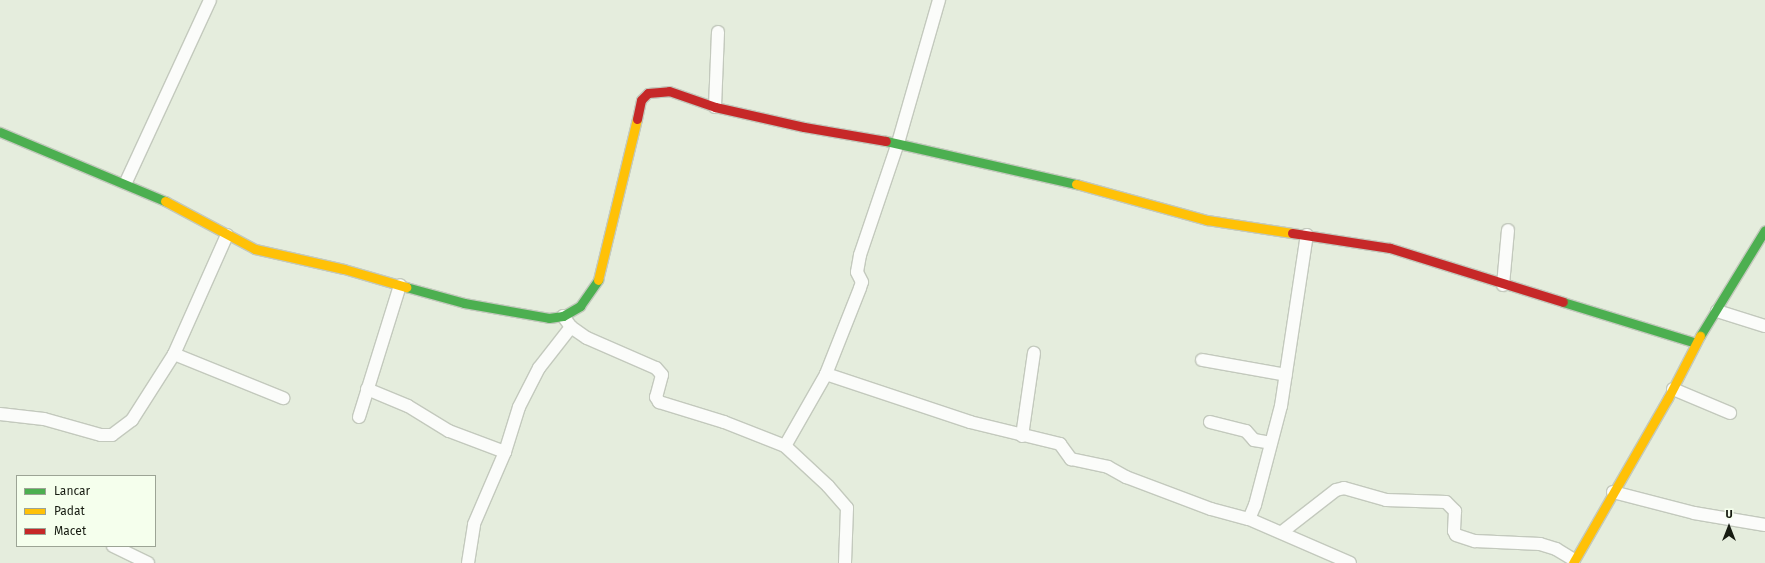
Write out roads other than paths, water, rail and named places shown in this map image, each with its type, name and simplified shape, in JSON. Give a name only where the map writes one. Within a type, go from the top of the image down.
[{"type":"street","points":[[126,182],[210,0]]},
{"type":"street","points":[[785,446],[826,374],[862,282],[857,272],[858,261],[898,143],[939,0]]},
{"type":"street","points":[[715,107],[718,32]]},
{"type":"street","points":[[0,132],[126,182],[204,220],[227,235],[255,249],[464,302],[530,315],[563,316],[580,306],[600,277],[641,100],[648,92],[669,91],[715,107],[804,127],[898,143],[1095,188],[1207,220],[1390,248],[1503,285],[1696,343]]},
{"type":"street","points":[[1503,285],[1508,230]]},
{"type":"street","points":[[1282,532],[1336,490],[1344,488],[1386,500],[1446,502],[1455,511],[1454,531],[1456,535],[1475,541],[1540,544],[1556,549],[1574,562],[1673,389],[1696,343],[1717,311],[1765,230]]},
{"type":"street","points":[[0,414],[44,419],[101,435],[112,435],[132,420],[174,354],[227,235]]},
{"type":"street","points":[[1249,519],[1255,505],[1281,406],[1307,235]]},
{"type":"street","points":[[358,417],[400,285]]},
{"type":"street","points":[[1717,311],[1765,326]]},
{"type":"street","points":[[563,316],[571,327],[588,338],[656,368],[662,375],[656,397],[659,402],[724,422],[785,446],[828,486],[847,508],[845,563]]},
{"type":"street","points":[[468,563],[474,524],[505,452],[519,407],[528,387],[571,327]]},
{"type":"street","points":[[1022,436],[1034,353]]},
{"type":"street","points":[[174,354],[283,398]]},
{"type":"street","points":[[1202,360],[1286,375]]},
{"type":"street","points":[[826,374],[970,422],[1022,436],[1060,444],[1071,459],[1108,467],[1126,477],[1211,508],[1249,519],[1282,532],[1350,563]]},
{"type":"street","points":[[367,389],[398,401],[449,431],[505,452]]},
{"type":"street","points":[[1673,389],[1730,413]]},
{"type":"street","points":[[1210,422],[1246,431],[1254,440],[1271,443]]},
{"type":"street","points":[[1613,492],[1694,514],[1765,525]]},
{"type":"street","points":[[115,547],[148,563]]}]
